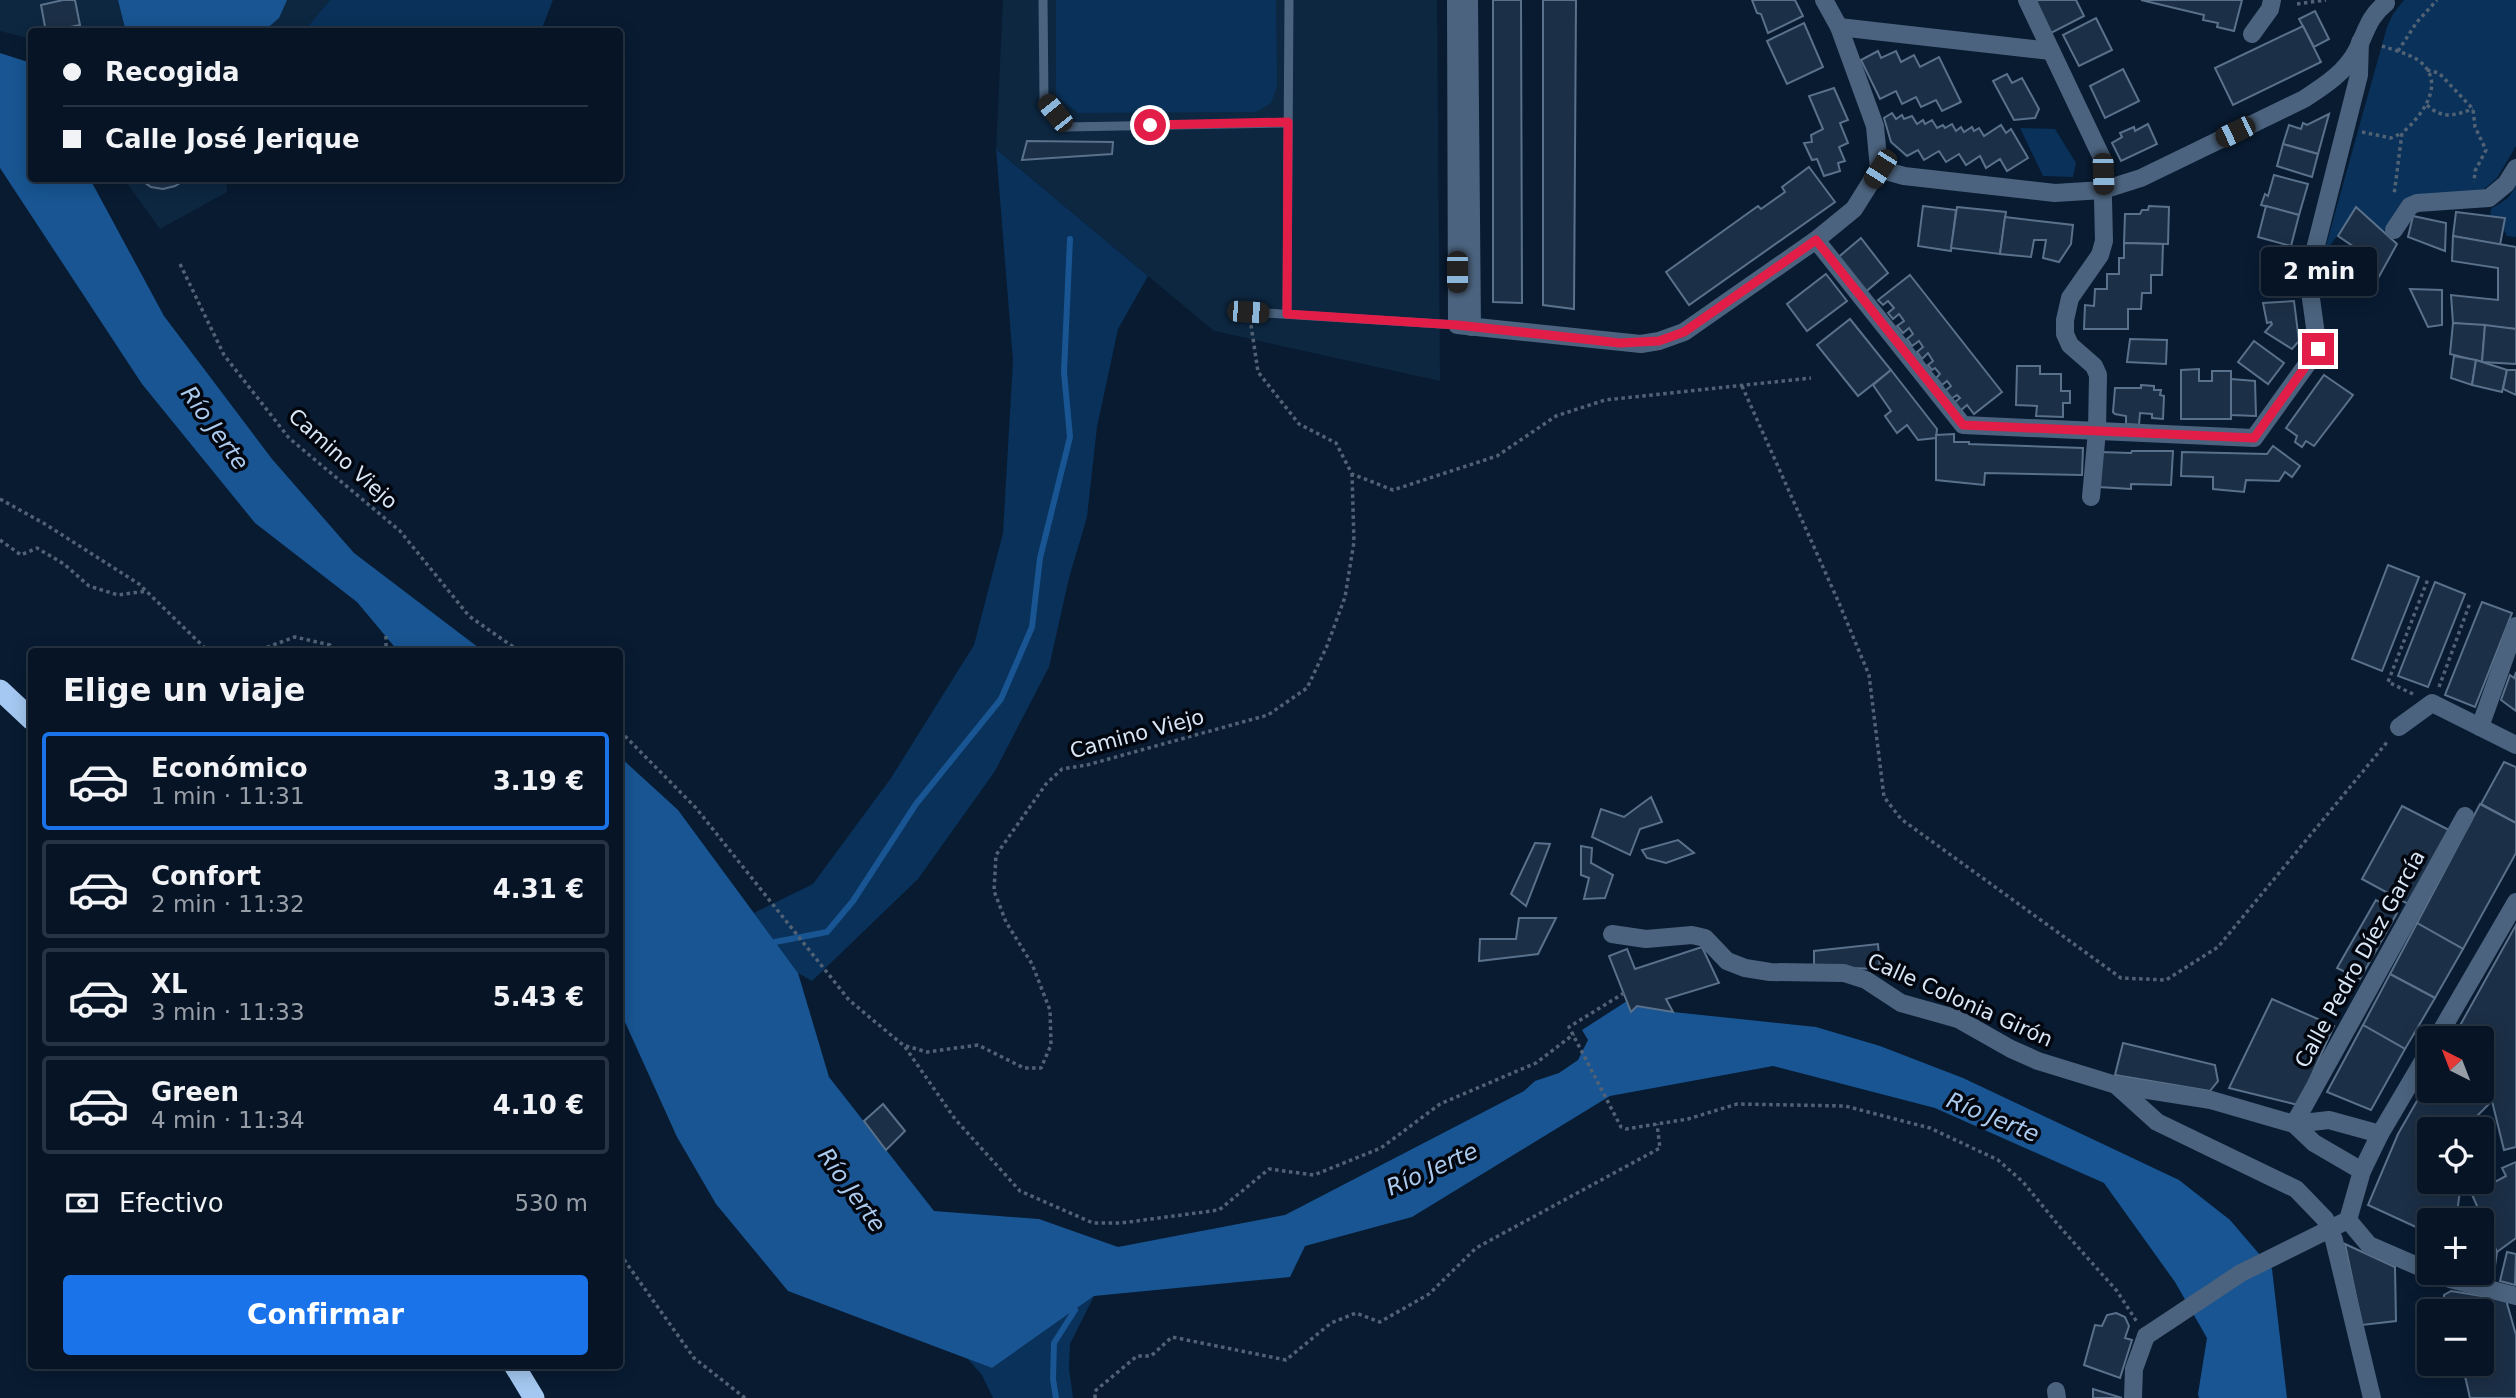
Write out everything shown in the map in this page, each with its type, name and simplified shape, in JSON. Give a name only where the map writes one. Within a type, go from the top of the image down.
[{"type":"highway","points":[[0,690],[28,716]]},
{"type":"highway","points":[[516,1369],[534,1398]]},
{"type":"street","points":[[1456,0],[1465,326]]},
{"type":"street","points":[[1465,326],[1469,0]]},
{"type":"street","points":[[1465,326],[1620,343],[1659,341],[1684,332],[1816,240],[1854,209],[1880,169],[1875,126],[1839,27],[1824,0]]},
{"type":"street","points":[[2027,0],[2102,158],[2104,241],[2100,255],[2070,298],[2065,320],[2070,345],[2094,366],[2098,375],[2097,431],[2091,497]]},
{"type":"street","points":[[2252,34],[2270,9],[2272,0]]},
{"type":"street","points":[[1816,240],[1963,425],[2254,438],[2318,349],[2308,277],[2359,75],[2366,0]]},
{"type":"street","points":[[1880,169],[1904,176],[2055,193],[2103,190],[2141,178],[2323,86],[2348,63],[2383,1]]},
{"type":"street","points":[[1839,27],[2051,51]]},
{"type":"street","points":[[2323,86],[2342,87],[2351,107]]},
{"type":"street","points":[[2394,230],[2410,206],[2417,202],[2489,198],[2506,184],[2516,168]]},
{"type":"street","points":[[2480,727],[2516,626]]},
{"type":"street","points":[[2399,727],[2432,703],[2516,745]]},
{"type":"street","name":"Calle Pedro Díez García","points":[[2294,1124],[2465,816]]},
{"type":"street","points":[[2444,1026],[2516,902]]},
{"type":"street","name":"Calle Colonia Girón","points":[[1612,934],[1646,939],[1692,935],[1705,938],[1727,961],[1745,968],[1770,972],[1844,973],[1866,980],[1901,1003],[1958,1019],[2038,1061],[2116,1085],[2211,1100],[2294,1124],[2329,1120],[2380,1134]]},
{"type":"street","points":[[2133,1398],[2134,1369],[2146,1336],[2241,1273],[2348,1220],[2362,1171],[2380,1134],[2417,1071]]},
{"type":"street","points":[[2116,1085],[2157,1122],[2296,1189],[2325,1219],[2334,1240],[2372,1398]]},
{"type":"street","name":"Calle Colonia Girón","points":[[2294,1124],[2314,1143],[2362,1171]]},
{"type":"street","points":[[2348,1220],[2369,1245],[2417,1265]]},
{"type":"street","points":[[2470,1285],[2515,1299]]},
{"type":"lane","points":[[1043,0],[1044,99],[1066,127],[1288,122]]},
{"type":"lane","points":[[1287,314],[1289,0]]},
{"type":"lane","points":[[1232,311],[1465,326]]},
{"type":"path","points":[[2297,4],[2326,0]]},
{"type":"path","points":[[2398,51],[2417,22],[2437,0]]},
{"type":"path","points":[[2358,131],[2390,138],[2402,133],[2416,121],[2432,92],[2430,74],[2418,61],[2382,47]]},
{"type":"path","points":[[2427,70],[2439,73],[2473,109],[2475,127],[2486,150],[2475,171],[2473,180],[2476,191]]},
{"type":"path","points":[[2427,105],[2435,113],[2451,117],[2473,109]]},
{"type":"path","points":[[2394,196],[2402,133]]},
{"type":"path","name":"Camino Viejo","points":[[180,264],[224,355],[289,438],[400,531],[469,616],[515,648]]},
{"type":"path","points":[[1248,312],[1258,372],[1299,424],[1336,443],[1352,474],[1392,490],[1497,456],[1556,416],[1605,400],[1811,378]]},
{"type":"path","points":[[1742,386],[1869,675],[1884,797],[1901,819],[2121,978],[2166,980],[2218,947],[2399,727]]},
{"type":"path","name":"Camino Viejo","points":[[903,1045],[927,1052],[978,1045],[1024,1068],[1041,1069],[1051,1045],[1050,1010],[1032,964],[1006,922],[994,891],[996,855],[1046,784],[1062,769],[1087,765],[1268,715],[1307,688],[1327,646],[1345,597],[1354,542],[1352,474]]},
{"type":"path","points":[[0,499],[45,524],[139,584],[205,648]]},
{"type":"path","points":[[0,540],[21,555],[37,548],[64,564],[89,586],[118,596],[147,591]]},
{"type":"path","points":[[2428,579],[2388,682],[2432,703],[2470,603]]},
{"type":"path","points":[[386,636],[386,648]]},
{"type":"path","points":[[265,648],[295,637],[330,645],[332,648]]},
{"type":"path","points":[[623,734],[696,808],[849,1000],[903,1045],[955,1119],[1020,1191],[1093,1223],[1121,1223],[1219,1210],[1269,1169],[1314,1175],[1381,1148],[1440,1104],[1536,1063],[1574,1034]]},
{"type":"path","points":[[1624,993],[1569,1027],[1619,1123],[1626,1129],[1688,1119],[1737,1104],[1845,1106],[1930,1128],[1998,1160],[2023,1182],[2117,1291],[2146,1336]]},
{"type":"path","points":[[1095,1398],[1095,1391],[1137,1356],[1152,1356],[1172,1337],[1286,1360],[1331,1322],[1356,1313],[1380,1322],[1429,1294],[1476,1248],[1660,1148],[1657,1124]]},
{"type":"path","points":[[623,1258],[694,1359],[745,1398]]},
{"type":"shaded area","points":[[0,0],[330,0],[307,28],[28,28],[28,38],[0,31]]},
{"type":"shaded area","points":[[330,0],[553,0],[542,28],[307,28]]},
{"type":"shaded area","points":[[1003,0],[1437,0],[1440,381],[1214,331],[996,149]]},
{"type":"shaded area","points":[[1056,0],[1276,0],[1277,86],[1271,103],[1256,112],[1078,113],[1056,96]]},
{"type":"shaded area","points":[[2404,0],[2516,0],[2516,146],[2497,178],[2482,191],[2403,206],[2383,232],[2356,208],[2323,256],[2387,27]]},
{"type":"shaded area","points":[[2020,128],[2055,129],[2076,163],[2073,177],[2043,176]]},
{"type":"shaded area","points":[[996,149],[1148,276],[1118,329],[1097,427],[1087,517],[1069,578],[1049,667],[995,771],[918,879],[812,981],[798,973],[754,913],[813,884],[891,778],[974,645],[1003,533],[1013,361]]},
{"type":"shaded area","points":[[126,182],[226,182],[227,192],[160,229]]},
{"type":"shaded area","points":[[2516,186],[2516,237],[2507,236],[2503,228],[2505,218],[2490,216],[2491,209],[2508,198]]},
{"type":"shaded area","points":[[1094,1296],[1070,1344],[1069,1368],[1073,1398],[993,1398],[982,1375],[967,1358],[992,1368]]},
{"type":"water","points":[[118,0],[287,0],[279,18],[268,28],[125,28]]},
{"type":"water","name":"Río Jerte","points":[[0,53],[28,62],[28,182],[92,182],[164,316],[272,459],[354,553],[479,648],[395,648],[357,602],[255,523],[142,384],[0,168]]},
{"type":"water","name":"Río Jerte","points":[[623,760],[678,810],[798,973],[829,1077],[934,1211],[1039,1219],[1118,1247],[1285,1215],[1524,1091],[1535,1081],[1559,1073],[1578,1060],[1588,1040],[1582,1030],[1627,1001],[1631,1011],[1637,1006],[1816,1027],[1880,1046],[1963,1078],[2179,1180],[2230,1220],[2272,1269],[2287,1398],[2199,1398],[2207,1338],[2175,1282],[2104,1183],[1935,1108],[1773,1066],[1610,1096],[1412,1217],[1305,1246],[1290,1277],[1094,1296],[992,1368],[788,1291],[716,1204],[677,1137],[623,1018]]},
{"type":"building","points":[[75,0],[80,25],[45,28],[41,5]]},
{"type":"building","points":[[1493,0],[1521,0],[1522,303],[1493,302]]},
{"type":"building","points":[[1543,0],[1576,0],[1574,309],[1543,305]]},
{"type":"building","points":[[1752,0],[1795,0],[1803,16],[1768,33]]},
{"type":"building","points":[[2076,0],[2084,16],[2051,33],[2035,2]]},
{"type":"building","points":[[2141,0],[2242,0],[2234,31],[2217,27],[2218,23],[2203,20],[2204,15]]},
{"type":"building","points":[[2315,11],[2329,39],[2314,47],[2299,19]]},
{"type":"building","points":[[2096,18],[2112,50],[2079,66],[2063,35]]},
{"type":"building","points":[[1804,23],[1823,67],[1787,84],[1767,41]]},
{"type":"building","points":[[2303,26],[2321,62],[2233,105],[2215,68]]},
{"type":"building","points":[[1878,51],[1881,58],[1896,51],[1901,62],[1914,55],[1920,67],[1939,57],[1961,102],[1942,111],[1936,100],[1921,107],[1916,97],[1902,104],[1896,91],[1880,99],[1861,60]]},
{"type":"building","points":[[2123,69],[2139,101],[2105,118],[2090,86]]},
{"type":"building","points":[[2007,74],[2012,83],[2022,78],[2039,109],[2035,118],[2014,120],[1993,81]]},
{"type":"building","points":[[1834,88],[1848,120],[1840,123],[1848,143],[1839,147],[1845,161],[1838,163],[1840,171],[1824,176],[1817,159],[1812,160],[1804,143],[1812,142],[1811,135],[1823,129],[1809,96]]},
{"type":"building","points":[[1892,113],[1896,119],[1902,115],[1904,119],[1912,116],[1917,124],[1923,120],[1925,124],[1932,120],[1937,128],[1952,124],[1956,131],[1961,127],[1964,132],[1972,127],[1974,131],[1979,128],[1984,136],[2001,125],[2006,133],[2011,129],[2028,158],[2007,171],[2000,159],[1986,168],[1980,156],[1966,165],[1959,154],[1946,162],[1939,151],[1924,160],[1918,150],[1907,156],[1891,142],[1884,118]]},
{"type":"building","points":[[2329,114],[2318,154],[2283,144],[2289,125],[2301,129],[2303,123],[2307,125]]},
{"type":"building","points":[[2148,124],[2157,144],[2121,161],[2112,143],[2122,137],[2120,133],[2134,127],[2135,131]]},
{"type":"building","points":[[1027,141],[1113,142],[1112,154],[1022,160]]},
{"type":"building","points":[[2283,144],[2318,154],[2312,177],[2277,166]]},
{"type":"building","points":[[1809,167],[1835,202],[1689,305],[1666,272],[1758,206],[1761,209],[1785,192],[1782,187]]},
{"type":"building","points":[[2274,175],[2308,184],[2299,215],[2261,205],[2265,194],[2268,196]]},
{"type":"building","points":[[144,182],[182,182],[163,189],[151,187]]},
{"type":"building","points":[[1923,206],[1956,210],[1951,251],[1918,246]]},
{"type":"building","points":[[2149,206],[2169,207],[2168,244],[2124,243],[2125,214],[2140,214],[2142,210],[2148,210]]},
{"type":"building","points":[[2266,206],[2299,215],[2291,246],[2258,237]]},
{"type":"building","points":[[1957,207],[2006,212],[2000,254],[1951,248]]},
{"type":"building","points":[[2356,207],[2397,244],[2376,282],[2358,268],[2362,260],[2354,252],[2357,249],[2338,236]]},
{"type":"building","points":[[2456,212],[2505,218],[2500,245],[2453,236]]},
{"type":"building","points":[[2413,216],[2446,223],[2445,251],[2408,237]]},
{"type":"building","points":[[2005,217],[2073,225],[2071,244],[2059,262],[2043,258],[2046,240],[2034,240],[2031,257],[2000,254]]},
{"type":"building","points":[[2453,236],[2516,247],[2516,329],[2453,323],[2451,295],[2498,300],[2498,268],[2452,261]]},
{"type":"building","points":[[1861,238],[1888,273],[1863,294],[1835,260]]},
{"type":"building","points":[[2124,243],[2163,244],[2162,275],[2151,275],[2151,293],[2142,293],[2141,309],[2128,309],[2128,329],[2084,329],[2085,305],[2094,306],[2095,289],[2107,289],[2107,274],[2119,274],[2119,258],[2124,258]]},
{"type":"building","points":[[1826,274],[1847,301],[1807,331],[1787,304]]},
{"type":"building","points":[[1910,275],[2002,392],[1974,414],[1967,405],[1960,411],[1954,403],[1960,398],[1957,395],[1951,399],[1945,391],[1951,386],[1947,381],[1942,385],[1936,378],[1940,374],[1928,365],[1933,361],[1928,353],[1922,359],[1917,352],[1923,347],[1919,341],[1912,346],[1907,339],[1913,334],[1909,328],[1903,333],[1897,326],[1904,321],[1899,314],[1893,319],[1888,313],[1894,308],[1888,301],[1883,305],[1878,300]]},
{"type":"building","points":[[2410,289],[2442,290],[2442,325],[2428,327]]},
{"type":"building","points":[[2294,301],[2299,341],[2292,349],[2265,332],[2272,324],[2267,323],[2263,303]]},
{"type":"building","points":[[1850,319],[1891,370],[1858,396],[1817,345]]},
{"type":"building","points":[[2453,323],[2485,325],[2482,362],[2450,354]]},
{"type":"building","points":[[2485,325],[2516,329],[2516,364],[2482,362]]},
{"type":"building","points":[[2130,339],[2167,340],[2166,364],[2127,362]]},
{"type":"building","points":[[2254,341],[2284,363],[2268,384],[2238,362]]},
{"type":"building","points":[[2454,356],[2476,360],[2472,385],[2451,378]]},
{"type":"building","points":[[2476,360],[2507,370],[2502,392],[2472,385]]},
{"type":"building","points":[[2017,366],[2040,366],[2040,374],[2061,374],[2061,391],[2070,391],[2070,403],[2063,403],[2063,417],[2036,416],[2037,406],[2016,405]]},
{"type":"building","points":[[2199,369],[2199,381],[2212,381],[2212,371],[2231,371],[2231,419],[2181,419],[2181,370]]},
{"type":"building","points":[[1891,370],[1937,429],[1936,438],[1918,440],[1907,425],[1897,433],[1885,416],[1891,411],[1873,385]]},
{"type":"building","points":[[2507,370],[2516,370],[2516,395],[2503,389]]},
{"type":"building","points":[[2324,375],[2353,395],[2314,446],[2306,441],[2302,447],[2295,442],[2297,436],[2286,428]]},
{"type":"building","points":[[2231,379],[2255,381],[2256,416],[2231,415]]},
{"type":"building","points":[[2141,385],[2154,386],[2154,390],[2161,390],[2160,395],[2164,396],[2163,419],[2140,413],[2139,425],[2126,424],[2126,416],[2113,412],[2115,388],[2141,388]]},
{"type":"building","points":[[1954,434],[1954,442],[1969,444],[2083,448],[2082,475],[1985,473],[1984,485],[1936,480],[1936,435]]},
{"type":"building","points":[[2273,446],[2300,466],[2292,477],[2285,472],[2279,481],[2246,480],[2244,492],[2213,489],[2213,477],[2181,476],[2182,452],[2267,454]]},
{"type":"building","points":[[2173,451],[2171,485],[2131,484],[2131,489],[2099,487],[2100,452]]},
{"type":"building","points":[[2388,565],[2419,577],[2382,671],[2352,659]]},
{"type":"building","points":[[2435,582],[2465,594],[2428,687],[2398,676]]},
{"type":"building","points":[[2482,602],[2512,613],[2475,707],[2445,695]]},
{"type":"building","points":[[2516,672],[2516,711],[2501,700],[2510,675],[2514,678]]},
{"type":"building","points":[[2504,762],[2516,767],[2516,823],[2481,804]]},
{"type":"building","points":[[1651,797],[1662,822],[1640,829],[1630,855],[1592,837],[1601,809],[1624,817]]},
{"type":"building","points":[[2480,804],[2516,823],[2516,853],[2463,949],[2417,923]]},
{"type":"building","points":[[2402,806],[2449,830],[2408,904],[2362,879]]},
{"type":"building","points":[[1678,840],[1694,853],[1666,863],[1647,858],[1642,850]]},
{"type":"building","points":[[1535,843],[1550,844],[1526,906],[1511,894]]},
{"type":"building","points":[[1581,846],[1592,848],[1591,863],[1613,875],[1605,898],[1584,899],[1589,878],[1581,875]]},
{"type":"building","points":[[2376,900],[2397,913],[2360,979],[2337,968]]},
{"type":"building","points":[[1519,918],[1556,918],[1538,954],[1479,961],[1480,939],[1516,939]]},
{"type":"building","points":[[2417,923],[2463,949],[2435,998],[2390,974]]},
{"type":"building","points":[[2516,925],[2516,1147],[2504,1150],[2492,1103],[2494,1026],[2460,1026]]},
{"type":"building","points":[[1878,944],[1880,969],[1814,967],[1814,951]]},
{"type":"building","points":[[1702,947],[1719,983],[1666,999],[1673,1012],[1637,1006],[1631,1012],[1609,956],[1627,949],[1635,969]]},
{"type":"building","points":[[2390,974],[2435,998],[2405,1049],[2363,1025]]},
{"type":"building","points":[[2272,999],[2334,1026],[2298,1105],[2229,1088]]},
{"type":"building","points":[[2363,1025],[2405,1049],[2371,1110],[2327,1092]]},
{"type":"building","points":[[2123,1043],[2215,1065],[2218,1081],[2210,1091],[2115,1075]]},
{"type":"building","points":[[2417,1101],[2490,1103],[2476,1117],[2417,1117],[2417,1194],[2460,1194],[2458,1208],[2417,1208],[2417,1244],[2416,1227],[2368,1205],[2398,1134]]},
{"type":"building","points":[[883,1104],[905,1131],[886,1150],[864,1121]]},
{"type":"building","points":[[2516,1162],[2516,1238],[2497,1252],[2494,1245],[2494,1208],[2478,1208],[2472,1194],[2494,1194],[2494,1180],[2495,1182],[2506,1176],[2502,1168]]},
{"type":"building","points":[[2345,1244],[2395,1267],[2396,1321],[2362,1325]]},
{"type":"building","points":[[2494,1250],[2497,1252],[2494,1273]]},
{"type":"building","points":[[2507,1252],[2516,1254],[2515,1285],[2500,1281]]},
{"type":"building","points":[[2451,1291],[2506,1300],[2516,1335],[2516,1398],[2470,1398],[2465,1376],[2494,1376],[2494,1299],[2444,1299],[2444,1295]]},
{"type":"building","points":[[2116,1313],[2125,1317],[2129,1326],[2125,1338],[2132,1340],[2120,1378],[2084,1365],[2095,1325],[2102,1326],[2107,1315]]},
{"type":"building","points":[[2093,1389],[2122,1398],[2093,1398]]},
{"type":"waterway","points":[[775,942],[827,932],[853,901],[916,804],[1001,699],[1032,627],[1040,558],[1070,437],[1064,372],[1070,239]]},
{"type":"waterway","points":[[1056,1398],[1053,1379],[1054,1343],[1075,1310]]},
{"type":"route","points":[[1150,125],[1288,122],[1287,314],[1457,325],[1641,344],[1684,332],[1816,240],[1963,425],[2254,438],[2318,349]]}]
